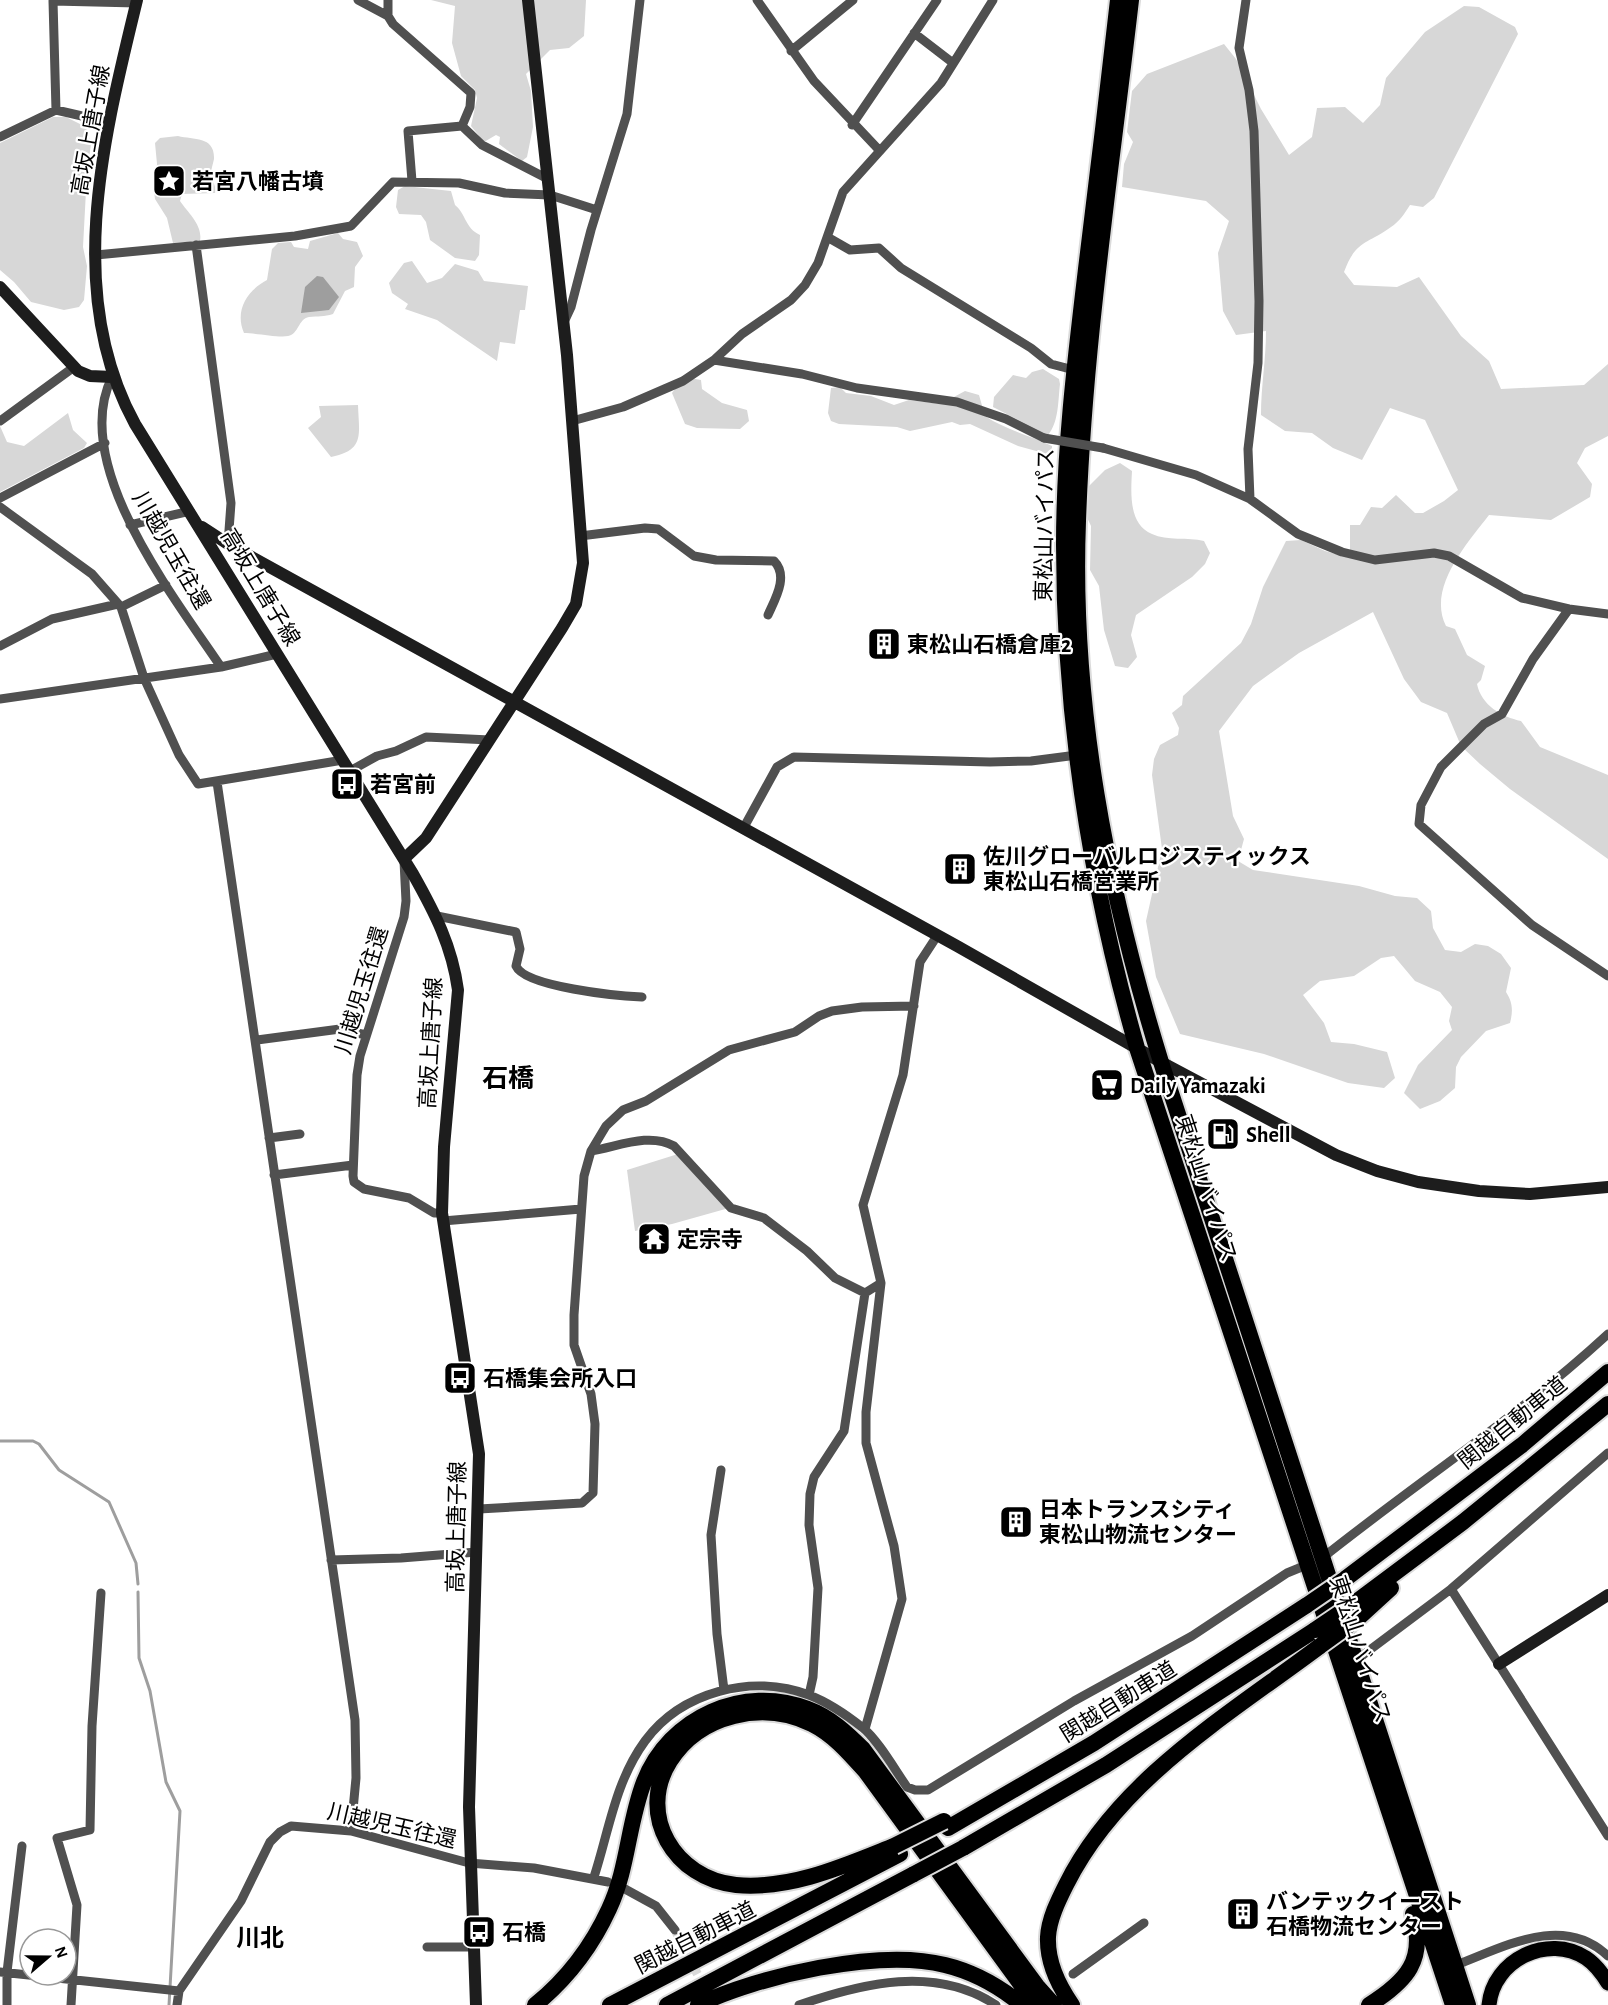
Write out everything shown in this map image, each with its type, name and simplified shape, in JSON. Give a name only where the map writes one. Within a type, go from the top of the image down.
[{"type":"highway","name":"東松山バイパス","points":[[1118,0],[1074,370],[1064,542],[1067,657],[1077,755],[1099,891],[1116,973],[1137,1048],[1315,1561],[1355,1661],[1468,2005]]},
{"type":"highway","name":"東松山バイパス","points":[[1131,0],[1087,370],[1078,523],[1083,687],[1099,814],[1129,956],[1402,1848],[1453,2005]]},
{"type":"highway","name":"関越自動車道","points":[[610,2005],[946,1824],[1174,1694],[1345,1579],[1522,1445],[1608,1372]]},
{"type":"highway","points":[[1072,2005],[1054,1973],[1048,1937],[1059,1899],[1088,1846],[1108,1819],[1162,1767],[1320,1646],[1354,1612],[1608,1404]]},
{"type":"highway","name":"関越自動車道","points":[[667,2005],[963,1848],[1126,1752],[1315,1630],[1354,1612]]},
{"type":"highway","points":[[535,2005],[574,1966],[600,1928],[618,1884],[638,1802],[654,1763],[672,1739],[696,1720],[722,1707],[750,1700],[791,1703],[811,1709],[830,1720],[863,1749],[1054,2005]]},
{"type":"highway","points":[[897,1850],[791,1881],[736,1885],[716,1881],[686,1866],[674,1853],[664,1836],[659,1818],[662,1781],[669,1762],[681,1747],[712,1724],[732,1716],[772,1712],[812,1724],[831,1737],[866,1772],[1036,2005]]},
{"type":"highway","points":[[1369,2005],[1396,1987],[1406,1975],[1418,1947],[1418,1931],[1401,1875],[1402,1848]]},
{"type":"highway","points":[[698,2005],[757,1983],[798,1973],[881,1961],[915,1961],[943,1964],[967,1971],[990,1982],[1022,2005]]},
{"type":"main road","points":[[1489,2005],[1495,1984],[1504,1970],[1518,1958],[1535,1951],[1553,1948],[1570,1951],[1586,1958],[1599,1969],[1608,1983]]},
{"type":"street","points":[[358,0],[388,16],[393,24],[471,93],[470,107],[462,126]]},
{"type":"street","points":[[388,0],[388,16]]},
{"type":"street","points":[[404,859],[426,838],[576,604],[583,564],[563,324],[528,0]]},
{"type":"street","points":[[563,324],[572,307],[597,210],[627,114],[640,0]]},
{"type":"street","points":[[757,0],[791,51],[852,125],[880,151]]},
{"type":"street","points":[[791,51],[853,0]]},
{"type":"street","points":[[852,125],[937,0]]},
{"type":"street","points":[[572,422],[654,395],[683,381],[714,360],[742,334],[791,300],[805,285],[829,238],[843,192],[926,102],[993,0]]},
{"type":"street","points":[[1246,0],[1239,48],[1249,90],[1254,131],[1258,291],[1258,363],[1248,449],[1250,499]]},
{"type":"street","points":[[56,110],[53,1],[137,2]]},
{"type":"street","name":"高坂上唐子線","points":[[137,2],[108,123],[98,188],[96,255],[101,322],[112,376],[135,424],[437,916],[451,950],[458,990],[444,1147],[443,1217],[479,1454],[469,1863],[476,2005]]},
{"type":"street","points":[[914,33],[953,63]]},
{"type":"street","points":[[0,137],[56,110],[108,123]]},
{"type":"street","points":[[412,181],[408,131],[462,126],[482,145],[548,179]]},
{"type":"street","points":[[96,255],[295,236],[351,226],[393,182],[459,183],[505,193],[550,195],[597,210]]},
{"type":"street","points":[[829,238],[850,250],[879,248],[901,268],[1031,348],[1052,364],[1074,370]]},
{"type":"street","points":[[196,245],[231,503],[228,544]]},
{"type":"street","points":[[0,287],[74,367],[86,375],[112,376]]},
{"type":"street","points":[[714,360],[802,374],[857,388],[957,402],[1006,419],[1044,438],[1103,448],[1196,475],[1250,499],[1298,534],[1341,552],[1375,560],[1434,554],[1449,556],[1522,598],[1569,609],[1608,614]]},
{"type":"street","points":[[0,421],[74,367]]},
{"type":"street","name":"川越児玉往還","points":[[112,376],[103,399],[105,443],[112,480],[130,525],[166,585],[221,667]]},
{"type":"street","points":[[0,498],[105,443]]},
{"type":"street","points":[[0,507],[92,574],[120,605],[144,678],[179,755],[198,784],[346,765],[426,738],[490,740]]},
{"type":"street","points":[[130,525],[190,512]]},
{"type":"street","points":[[199,525],[228,544],[938,936],[1161,1062],[1336,1155],[1377,1171],[1448,1187],[1504,1194],[1576,1192],[1608,1187]]},
{"type":"street","points":[[580,536],[645,528],[658,529],[694,556],[716,560],[774,561],[779,571],[780,583],[768,615]]},
{"type":"street","points":[[0,646],[51,619],[120,605],[166,585]]},
{"type":"street","points":[[1569,609],[1533,659],[1502,714],[1484,724],[1441,767],[1421,806],[1419,824],[1532,925],[1608,976]]},
{"type":"street","points":[[0,699],[221,667],[277,654]]},
{"type":"street","points":[[743,829],[777,767],[794,757],[990,762],[1031,761],[1077,755]]},
{"type":"street","points":[[217,782],[355,1720],[356,1778],[351,1831]]},
{"type":"street","name":"川越児玉往還","points":[[353,1166],[357,1075],[366,1035],[404,917],[404,859]]},
{"type":"street","points":[[437,916],[516,932],[520,949],[516,966],[518,971],[526,976],[592,993],[642,997]]},
{"type":"street","points":[[865,1729],[902,1599],[894,1546],[868,1459],[864,1428],[881,1283],[863,1204],[903,1075],[920,963],[938,936]]},
{"type":"street","points":[[479,1509],[582,1503],[593,1493],[591,1394],[574,1345],[584,1176],[591,1151],[606,1126],[624,1110],[646,1101],[729,1050],[795,1032],[819,1016],[832,1011],[862,1007],[914,1006]]},
{"type":"street","points":[[256,1040],[340,1029],[366,1035]]},
{"type":"street","points":[[270,1138],[300,1134]]},
{"type":"street","points":[[591,1151],[651,1139],[665,1141],[674,1146],[731,1208],[764,1218],[807,1251],[835,1278],[865,1293]]},
{"type":"street","points":[[274,1175],[353,1166],[352,1176],[360,1187],[409,1198],[443,1217],[581,1209]]},
{"type":"street","points":[[809,1695],[813,1677],[818,1588],[809,1525],[810,1494],[814,1477],[844,1431],[865,1293],[881,1283]]},
{"type":"street","points":[[594,1877],[623,1779],[644,1742],[659,1724],[682,1707],[724,1690],[757,1686],[778,1687],[809,1695],[865,1729],[907,1786],[915,1790],[928,1790],[1074,1701],[1192,1636],[1287,1573],[1315,1561],[1481,1440],[1608,1335]]},
{"type":"street","points":[[1355,1661],[1451,1590],[1608,1453]]},
{"type":"street","points":[[721,1470],[711,1535],[717,1634],[724,1690]]},
{"type":"street","points":[[331,1560],[401,1558],[477,1552]]},
{"type":"street","points":[[1451,1590],[1608,1836]]},
{"type":"street","points":[[76,1927],[78,1905],[57,1838],[90,1830],[92,1726],[101,1593]]},
{"type":"street","points":[[1499,1664],[1608,1595]]},
{"type":"street","name":"川越児玉往還","points":[[173,1990],[241,1901],[275,1836],[285,1829],[300,1826],[351,1831],[469,1863],[534,1868],[594,1877],[608,1882]]},
{"type":"street","points":[[7,2005],[4,1972],[22,1846]]},
{"type":"street","points":[[625,1889],[656,1906],[675,1930]]},
{"type":"street","points":[[1072,1974],[1144,1923]]},
{"type":"street","points":[[1456,1965],[1537,1936],[1554,1934],[1584,1940],[1599,1947],[1608,1956]]},
{"type":"street","points":[[427,1947],[473,1947]]},
{"type":"street","points":[[78,1980],[173,1990],[177,2005]]},
{"type":"street","points":[[799,2005],[835,1994],[917,1980],[975,1991],[996,2005]]},
{"type":"street","points":[[70,2005],[71,1987]]},
{"type":"shaded area","points":[[431,0],[586,0],[584,36],[569,48],[550,50],[526,74],[531,91],[533,127],[527,157],[522,161],[499,144],[500,137],[496,135],[484,142],[471,126],[477,98],[475,90],[461,76],[452,43],[455,6]]},
{"type":"shaded area","points":[[1464,6],[1479,7],[1515,27],[1518,34],[1434,198],[1423,207],[1410,205],[1394,225],[1358,248],[1344,272],[1354,285],[1397,287],[1419,277],[1461,336],[1489,361],[1501,389],[1584,385],[1608,364],[1608,436],[1585,448],[1577,463],[1592,484],[1590,497],[1551,520],[1489,515],[1460,553],[1445,582],[1441,597],[1441,612],[1446,626],[1455,629],[1467,655],[1485,666],[1481,680],[1477,684],[1483,698],[1493,709],[1521,721],[1540,747],[1608,775],[1608,859],[1510,789],[1461,746],[1447,713],[1421,702],[1404,679],[1373,612],[1299,653],[1253,686],[1219,731],[1233,816],[1244,839],[1238,861],[1253,870],[1359,886],[1395,896],[1417,898],[1431,911],[1433,928],[1445,950],[1461,952],[1475,944],[1488,946],[1501,954],[1511,968],[1506,992],[1512,1007],[1510,1023],[1486,1031],[1461,1057],[1456,1067],[1455,1088],[1440,1101],[1420,1109],[1404,1093],[1418,1065],[1452,1030],[1449,1021],[1452,1007],[1440,992],[1415,981],[1394,956],[1381,958],[1354,976],[1320,981],[1303,995],[1324,1023],[1331,1042],[1354,1044],[1387,1052],[1395,1078],[1384,1088],[1348,1083],[1264,1054],[1180,1034],[1156,977],[1146,921],[1162,849],[1152,775],[1154,759],[1160,745],[1178,735],[1179,728],[1172,713],[1182,705],[1183,696],[1241,643],[1251,624],[1263,587],[1286,541],[1301,540],[1325,551],[1350,558],[1350,525],[1360,525],[1371,507],[1382,508],[1396,495],[1415,513],[1423,513],[1458,490],[1425,420],[1390,408],[1362,460],[1333,448],[1312,433],[1285,431],[1261,415],[1266,331],[1236,335],[1223,311],[1218,253],[1229,221],[1206,201],[1122,187],[1124,164],[1133,142],[1127,132],[1132,91],[1147,74],[1224,44],[1236,59],[1261,109],[1289,155],[1312,137],[1317,108],[1345,107],[1363,123],[1380,105],[1386,78],[1425,32]]},
{"type":"shaded area","points":[[53,117],[66,117],[86,127],[91,144],[87,172],[83,247],[87,266],[84,300],[79,307],[64,310],[31,302],[0,270],[0,143]]},
{"type":"shaded area","points":[[178,136],[202,140],[211,146],[213,152],[211,174],[215,193],[182,194],[180,201],[197,224],[200,241],[173,243],[167,218],[155,199],[157,164],[155,143],[160,138]]},
{"type":"shaded area","points":[[405,186],[451,191],[455,205],[468,225],[480,235],[479,255],[475,261],[455,258],[430,240],[426,222],[421,215],[399,214],[396,207],[398,190]]},
{"type":"shaded area","points":[[338,233],[343,239],[357,242],[363,256],[355,267],[354,287],[345,291],[333,314],[305,318],[292,335],[288,336],[244,333],[241,325],[242,309],[254,289],[267,280],[272,249],[278,243],[291,242],[294,247],[308,249],[310,241]]},
{"type":"shaded area","points":[[412,261],[427,283],[442,278],[455,264],[478,271],[484,281],[528,286],[525,310],[520,310],[515,344],[500,342],[497,361],[437,320],[405,309],[408,304],[392,293],[389,283],[404,263]]},
{"type":"shaded area","points":[[317,276],[323,277],[339,297],[329,310],[301,313],[305,287]]},
{"type":"shaded area","points":[[1043,369],[1059,379],[1060,384],[1056,417],[1048,435],[993,407],[994,397],[1013,375],[1026,378],[1032,372]]},
{"type":"shaded area","points":[[684,377],[701,380],[702,389],[722,403],[747,410],[749,421],[740,429],[697,428],[685,424],[672,393]]},
{"type":"shaded area","points":[[840,387],[846,393],[871,396],[894,405],[909,400],[941,404],[965,391],[979,395],[985,416],[1052,446],[1052,450],[1047,454],[1018,446],[970,424],[960,425],[952,422],[910,431],[897,427],[839,424],[831,421],[828,413],[831,388]]},
{"type":"shaded area","points":[[358,405],[358,440],[350,450],[331,457],[308,428],[321,417],[319,406]]},
{"type":"shaded area","points":[[68,413],[73,430],[87,443],[84,448],[0,492],[0,426],[7,442],[24,446]]},
{"type":"shaded area","points":[[1120,463],[1132,471],[1133,507],[1144,529],[1164,537],[1204,541],[1210,553],[1205,564],[1192,577],[1136,615],[1131,635],[1137,657],[1128,668],[1115,666],[1104,630],[1099,586],[1090,570],[1091,526],[1084,511],[1085,490],[1105,470]]},
{"type":"shaded area","points":[[678,1154],[729,1208],[672,1224],[635,1231],[627,1170]]},
{"type":"waterway","points":[[0,1441],[33,1441],[39,1444],[59,1470],[109,1502],[136,1563],[138,1584]]},
{"type":"waterway","points":[[138,1592],[139,1658],[150,1691],[166,1782],[180,1811],[169,2005]]},
{"type":"tunnel","points":[[675,1930],[705,1989]]},
{"type":"place","name":"若宮八幡古墳","points":[[169,181]]},
{"type":"place","name":"東松山石橋倉庫2","points":[[884,644]]},
{"type":"place","name":"若宮前","points":[[347,784]]},
{"type":"place","name":"佐川グローバルロジスティックス 東松山石橋営業所","points":[[960,869]]},
{"type":"place","name":"Daily Yamazaki","points":[[1107,1085]]},
{"type":"place","name":"Shell","points":[[1223,1134]]},
{"type":"place","name":"定宗寺","points":[[654,1239]]},
{"type":"place","name":"石橋集会所入口","points":[[460,1378]]},
{"type":"place","name":"日本トランスシティ 東松山物流センター","points":[[1016,1522]]},
{"type":"place","name":"バンテックイースト 石橋物流センター","points":[[1243,1914]]},
{"type":"place","name":"石橋","points":[[479,1932]]},
{"type":"district","name":"石橋","points":[[508,1078]]},
{"type":"district","name":"川北","points":[[260,1938]]}]
